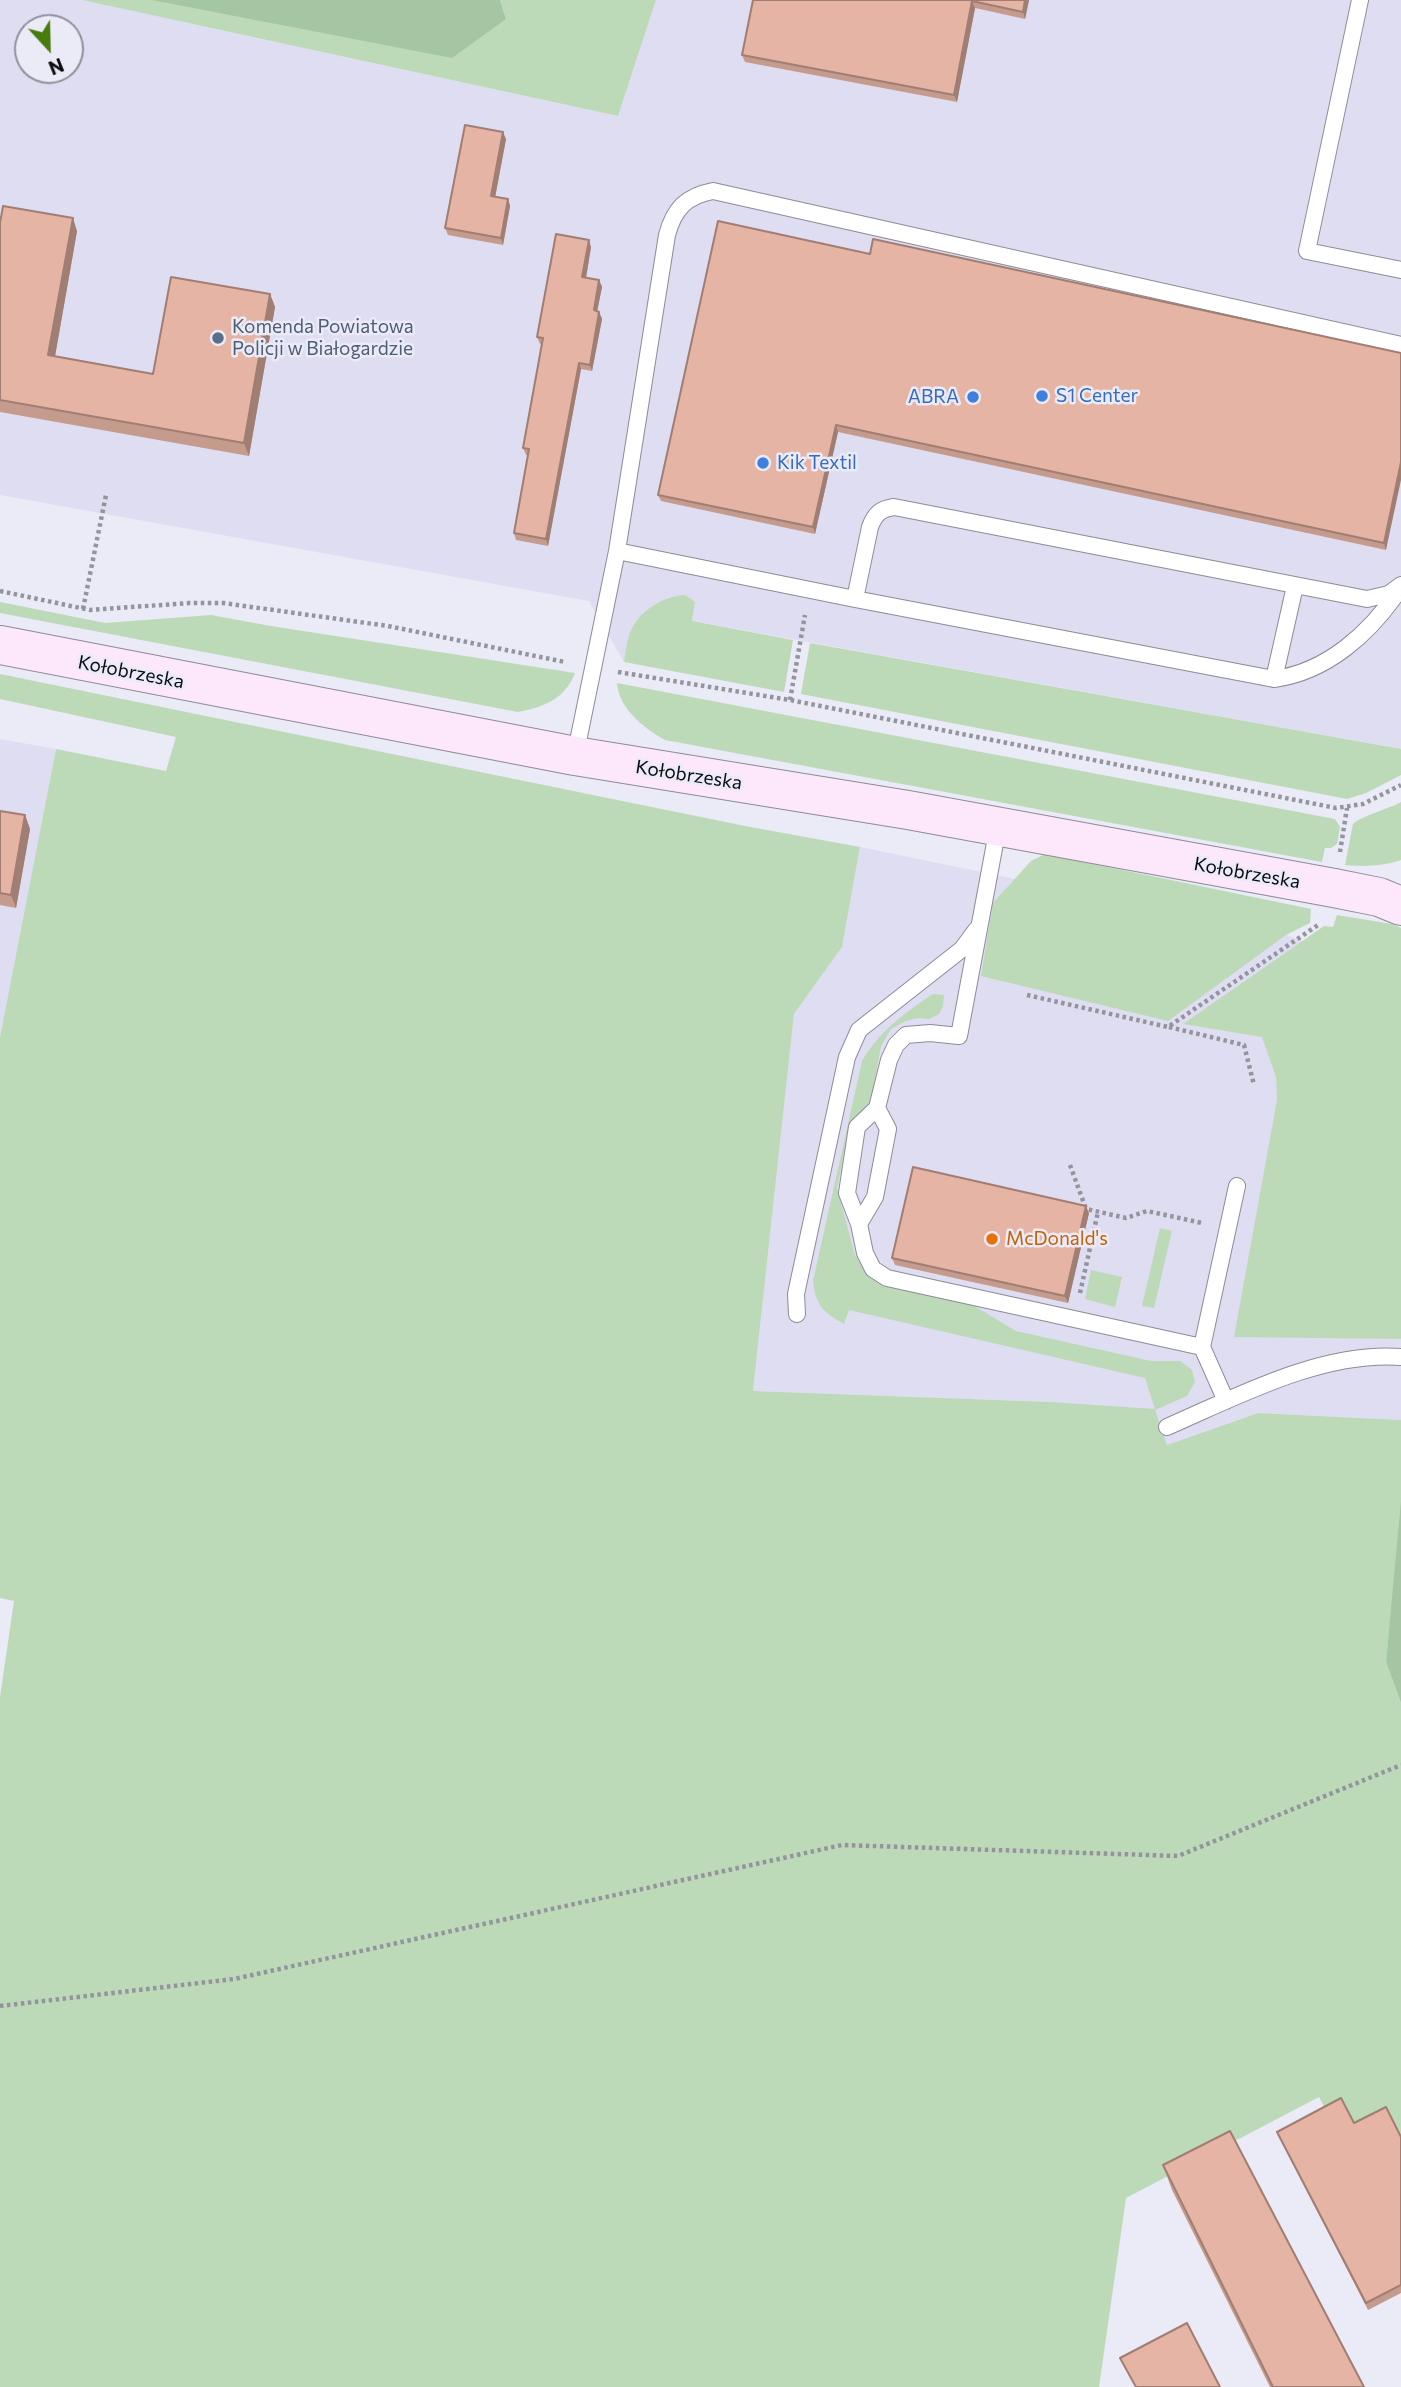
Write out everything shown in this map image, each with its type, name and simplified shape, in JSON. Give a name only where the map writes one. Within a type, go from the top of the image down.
[{"type":"main road","name":"Kołobrzeska","points":[[0,645],[575,757],[908,810],[1394,899]]},
{"type":"lane","points":[[1360,0],[1307,251],[1401,271]]},
{"type":"lane","points":[[575,757],[617,551],[667,235],[675,212],[685,201],[698,194],[713,191],[1401,345]]},
{"type":"lane","points":[[855,599],[874,517],[881,509],[894,507],[1367,600],[1389,594],[1401,586]]},
{"type":"lane","points":[[617,551],[1274,680],[1293,675],[1339,654],[1380,615],[1401,586]]},
{"type":"lane","points":[[1274,680],[1296,586]]},
{"type":"lane","points":[[998,827],[959,1035],[906,1035],[896,1045],[889,1060],[877,1108],[858,1128],[847,1194],[859,1224],[865,1253],[873,1269],[887,1278],[1202,1347]]},
{"type":"lane","points":[[797,1314],[796,1294],[847,1058],[859,1030],[962,949],[980,925]]},
{"type":"lane","points":[[859,1224],[875,1198],[888,1129],[877,1108]]},
{"type":"lane","points":[[1226,1401],[1202,1347],[1237,1186]]},
{"type":"lane","points":[[1167,1427],[1291,1375],[1377,1355],[1401,1357]]},
{"type":"path","points":[[83,609],[106,495]]},
{"type":"path","points":[[790,700],[810,590]]},
{"type":"path","points":[[0,591],[83,609],[105,611],[189,603],[223,603],[388,626],[594,668],[790,700],[1322,806],[1347,808],[1363,804],[1401,785]]},
{"type":"path","points":[[1168,1027],[1325,920],[1334,888],[1347,808]]},
{"type":"path","points":[[1027,995],[1244,1045],[1254,1085]]},
{"type":"path","points":[[1070,1165],[1086,1209]]},
{"type":"path","points":[[1073,1206],[1126,1218],[1147,1211],[1227,1229]]},
{"type":"path","points":[[1078,1302],[1098,1212]]},
{"type":"path","points":[[0,2006],[234,1979],[842,1845],[1178,1856],[1401,1765]]},
{"type":"shaded area","points":[[0,0],[82,0],[618,116],[656,0],[1401,0],[1401,749],[692,621],[695,602],[677,596],[654,605],[637,621],[631,629],[624,662],[589,601],[0,495]]},
{"type":"shaded area","points":[[0,739],[56,749],[0,1037]]},
{"type":"shaded area","points":[[860,847],[1287,935],[1302,941],[1401,1010],[1401,1420],[1258,1413],[1167,1445],[1051,1402],[753,1391],[794,1014],[842,947]]},
{"type":"green space","points":[[82,0],[152,0],[506,19],[500,0],[656,0],[618,116]]},
{"type":"green space","points":[[152,0],[500,0],[506,19],[452,58]]},
{"type":"green space","points":[[685,595],[695,602],[692,621],[793,640],[784,692],[624,662],[630,632],[636,621],[648,609],[662,601]]},
{"type":"green space","points":[[0,602],[105,623],[211,615],[575,673],[566,689],[552,700],[518,712],[0,613]]},
{"type":"green space","points":[[810,643],[1401,749],[1401,775],[1366,793],[1347,799],[801,694]]},
{"type":"green space","points":[[0,674],[860,847],[842,947],[794,1014],[753,1391],[1051,1402],[1155,1409],[1145,1378],[849,1310],[844,1324],[826,1312],[816,1297],[813,1281],[862,1061],[893,1023],[933,994],[944,995],[939,1014],[929,1019],[906,1021],[891,1029],[881,1046],[871,1100],[851,1125],[837,1188],[855,1255],[865,1272],[883,1285],[971,1304],[1016,1331],[1151,1361],[1180,1361],[1192,1370],[1195,1382],[1187,1396],[1155,1410],[1167,1445],[1258,1413],[1401,1420],[1401,1523],[1386,1662],[1401,1703],[1401,2252],[1319,2097],[1126,2198],[1099,2387],[0,2387],[0,1697],[14,1601],[0,1598],[0,1037],[56,749],[166,771],[176,737],[0,699]]},
{"type":"green space","points":[[617,683],[1335,819],[1340,827],[1337,844],[1325,848],[1322,862],[665,740],[634,717],[622,701]]},
{"type":"green space","points":[[1401,802],[1401,860],[1374,866],[1345,865],[1353,824]]},
{"type":"green space","points":[[1045,854],[1311,909],[1310,923],[1286,935],[1168,1021],[981,976],[993,903],[1031,861]]},
{"type":"green space","points":[[1337,915],[1392,924],[1401,928],[1401,1339],[1234,1337],[1277,1100],[1276,1077],[1262,1037],[1183,1024],[1324,926],[1333,927]]},
{"type":"green space","points":[[1160,1228],[1172,1231],[1154,1308],[1142,1306]]},
{"type":"green space","points":[[1091,1270],[1122,1277],[1115,1307],[1085,1299]]},
{"type":"green space","points":[[1401,1501],[1401,1703],[1386,1662]]},
{"type":"building","points":[[753,0],[1025,0],[1023,12],[972,1],[954,95],[742,55]]},
{"type":"building","points":[[465,125],[503,132],[491,196],[508,199],[501,238],[445,228]]},
{"type":"building","name":"Komenda Powiatowa Policji w Białogardzie","points":[[3,206],[73,218],[48,355],[153,374],[171,277],[270,294],[244,443],[0,400],[0,223]]},
{"type":"building","name":"S1 Center","points":[[718,221],[870,254],[873,239],[1401,353],[1401,462],[1384,543],[836,425],[813,527],[658,495]]},
{"type":"building","points":[[556,234],[589,240],[582,277],[599,280],[594,310],[599,312],[590,365],[579,363],[546,539],[514,533],[529,449],[523,448],[543,338],[537,337]]},
{"type":"building","points":[[0,811],[25,815],[11,895],[0,893]]},
{"type":"building","name":"McDonald's","points":[[913,1167],[1086,1206],[1065,1296],[892,1258]]},
{"type":"building","points":[[1341,2098],[1354,2123],[1386,2107],[1401,2137],[1401,2285],[1366,2303],[1277,2132]]},
{"type":"building","points":[[1230,2131],[1364,2387],[1273,2387],[1163,2165]]},
{"type":"building","points":[[1187,2323],[1220,2387],[1136,2387],[1120,2358]]},
{"type":"place","name":"Komenda Powiatowa Policji w Białogardzie","points":[[218,338]]},
{"type":"place","name":"S1 Center","points":[[1042,396]]},
{"type":"place","name":"ABRA","points":[[973,397]]},
{"type":"place","name":"Kik Textil","points":[[763,463]]},
{"type":"place","name":"McDonald's","points":[[992,1239]]}]
